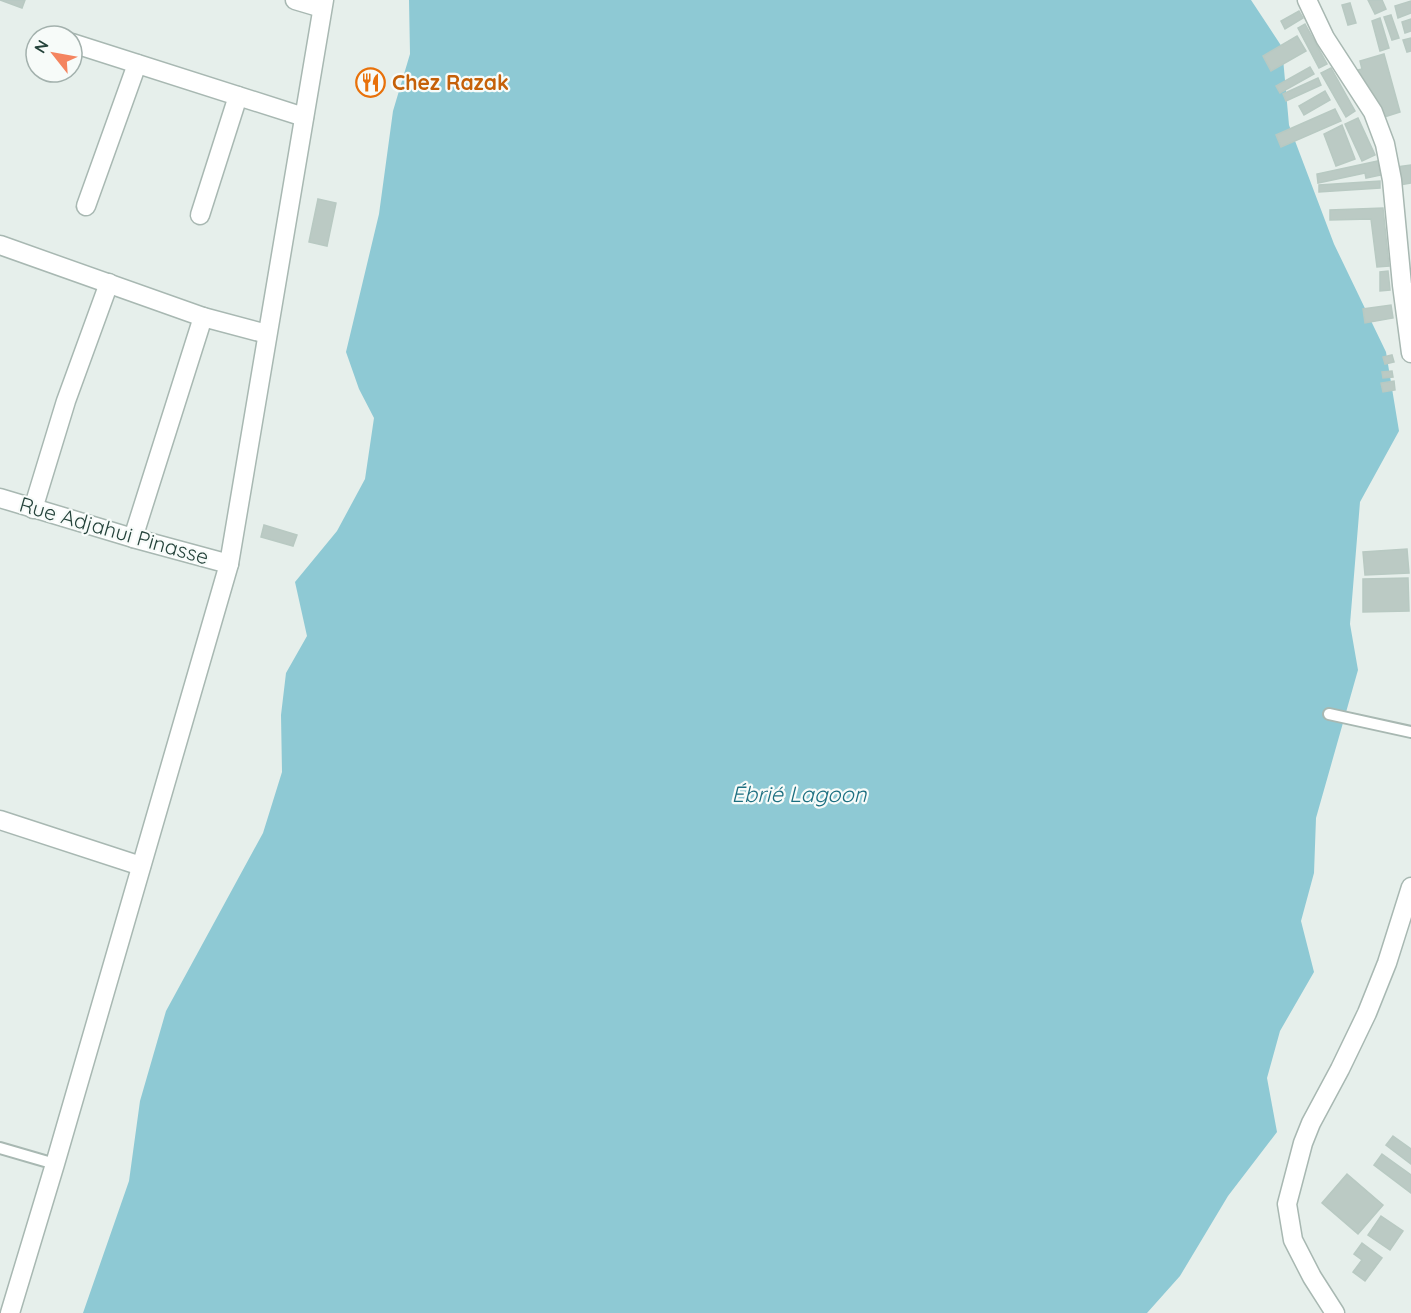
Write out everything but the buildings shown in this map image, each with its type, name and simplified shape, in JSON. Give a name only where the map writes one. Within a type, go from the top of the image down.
[{"type":"street","points":[[10,1313],[229,564],[323,4],[295,0]]},
{"type":"street","points":[[1306,0],[1325,38],[1373,112],[1385,144],[1392,180],[1411,353]]},
{"type":"street","points":[[84,47],[304,117]]},
{"type":"street","points":[[86,206],[137,64]]},
{"type":"street","points":[[200,215],[238,96]]},
{"type":"street","points":[[0,245],[203,317],[267,334]]},
{"type":"street","points":[[33,509],[66,401],[109,283]]},
{"type":"street","points":[[133,538],[203,317]]},
{"type":"street","name":"Rue Adjahui Pinasse","points":[[0,498],[229,564]]},
{"type":"street","points":[[0,820],[141,866]]},
{"type":"street","points":[[1335,1313],[1312,1277],[1293,1240],[1287,1204],[1303,1143],[1367,1013],[1387,963],[1411,887]]},
{"type":"lane","points":[[1329,714],[1411,732]]},
{"type":"lane","points":[[0,1148],[55,1164]]},
{"type":"water","name":"Ébrié Lagoon","points":[[409,0],[1251,0],[1282,47],[1289,125],[1334,244],[1386,352],[1399,431],[1360,502],[1350,624],[1358,670],[1316,818],[1314,873],[1301,921],[1314,972],[1280,1031],[1267,1078],[1277,1132],[1228,1196],[1180,1276],[1147,1313],[83,1313],[129,1181],[140,1101],[166,1011],[263,833],[282,772],[281,715],[286,673],[307,636],[295,582],[337,531],[365,479],[374,418],[359,389],[346,352],[379,214],[393,111],[410,54]]},
{"type":"place","name":"Chez Razak","points":[[371,83]]}]
